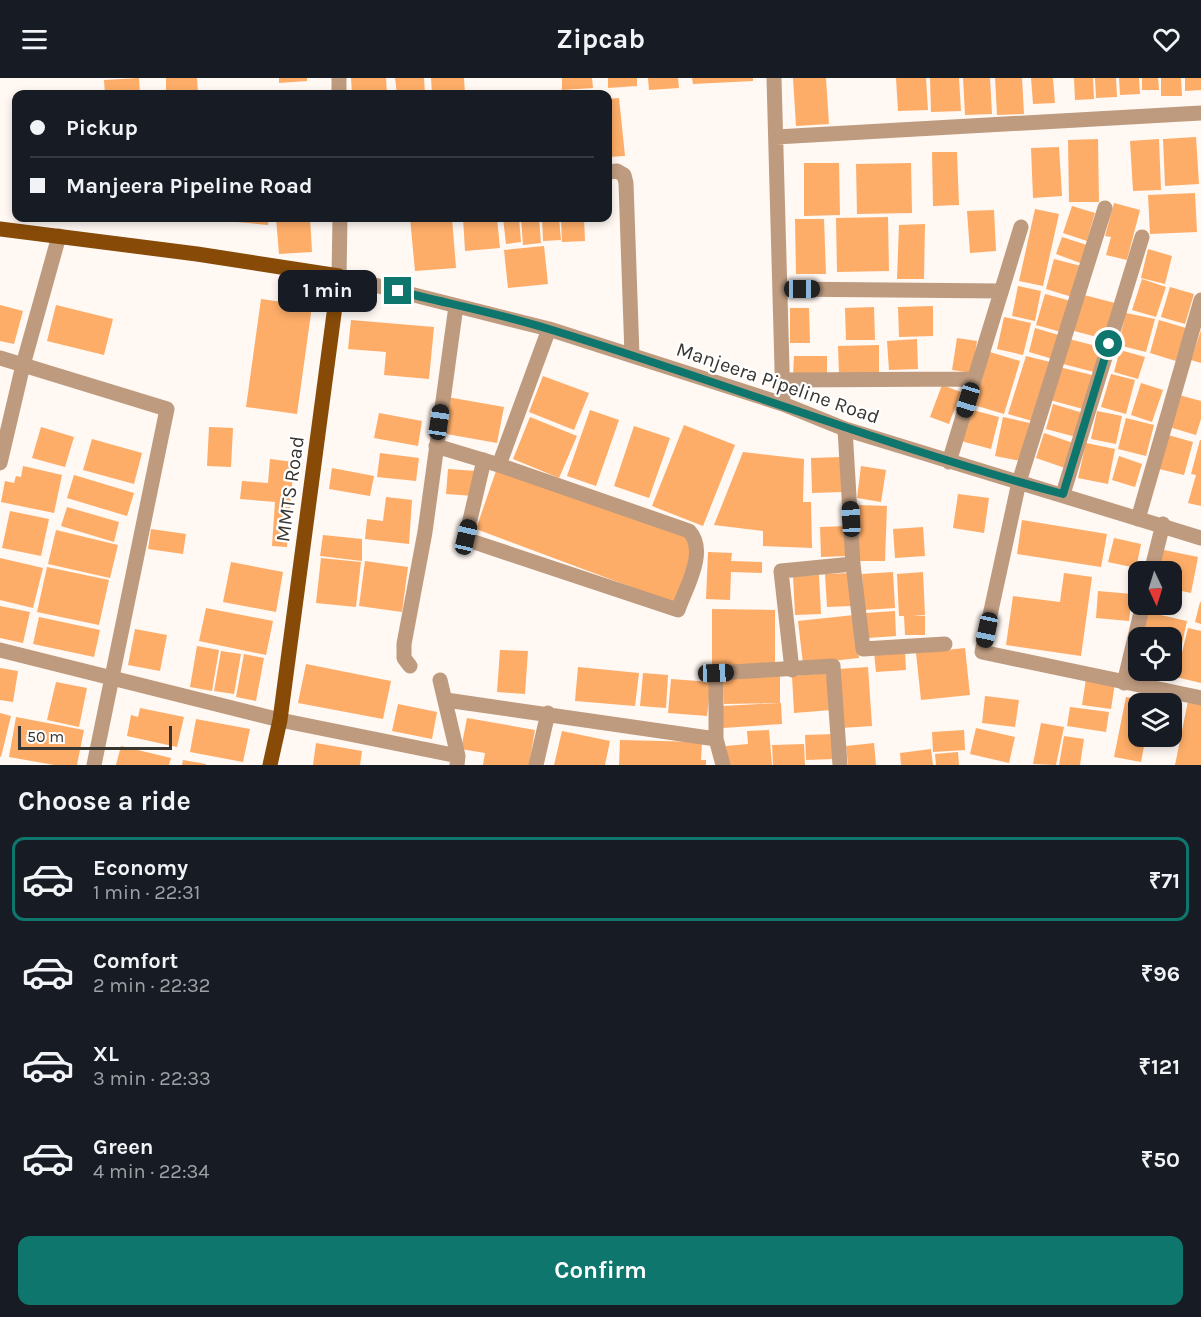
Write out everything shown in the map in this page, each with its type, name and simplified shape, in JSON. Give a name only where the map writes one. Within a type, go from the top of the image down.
[{"type":"main road","points":[[0,229],[339,276]]},
{"type":"main road","name":"MMTS Road","points":[[270,765],[280,720],[339,276]]},
{"type":"street","points":[[774,78],[783,404]]},
{"type":"street","points":[[776,137],[1201,112]]},
{"type":"street","points":[[612,172],[617,171],[624,175],[626,183],[632,355]]},
{"type":"street","points":[[1106,208],[1019,482],[982,652],[1201,698]]},
{"type":"street","name":"MMTS Road","points":[[339,276],[340,222]]},
{"type":"street","points":[[949,462],[1021,227]]},
{"type":"street","points":[[0,463],[23,365],[59,236]]},
{"type":"street","points":[[1063,494],[1142,237]]},
{"type":"street","name":"Manjeera Pipeline Road","points":[[339,276],[549,329],[783,404],[845,429],[949,462],[1063,494],[1138,519],[1163,524],[1201,538]]},
{"type":"street","points":[[780,289],[1001,291]]},
{"type":"street","points":[[1138,519],[1201,300]]},
{"type":"street","points":[[410,666],[404,658],[404,644],[425,532],[456,306]]},
{"type":"street","points":[[499,465],[549,329]]},
{"type":"street","points":[[0,358],[167,409],[94,765]]},
{"type":"street","points":[[782,380],[974,379]]},
{"type":"street","points":[[845,429],[853,564],[863,649],[945,644]]},
{"type":"street","points":[[436,446],[484,460],[499,465],[689,531],[697,539],[698,550],[678,610],[468,540],[466,537],[484,460]]},
{"type":"street","points":[[1154,561],[1163,524]]},
{"type":"street","points":[[792,670],[781,571],[853,564]]},
{"type":"street","points":[[1124,683],[1140,615]]},
{"type":"street","points":[[0,650],[280,720],[458,761],[440,680]]},
{"type":"street","points":[[723,765],[716,739],[716,673],[833,666],[840,765]]},
{"type":"street","points":[[446,700],[716,739]]},
{"type":"street","points":[[536,765],[548,713]]},
{"type":"building","points":[[139,78],[140,90],[105,90],[104,80]]},
{"type":"building","points":[[166,78],[197,78],[198,90],[166,90]]},
{"type":"building","points":[[279,78],[307,78],[307,81],[279,83]]},
{"type":"building","points":[[351,78],[386,78],[387,90],[352,90]]},
{"type":"building","points":[[395,78],[424,78],[425,90],[396,90]]},
{"type":"building","points":[[431,78],[464,78],[465,90],[432,90]]},
{"type":"building","points":[[562,78],[592,78],[593,88],[562,90]]},
{"type":"building","points":[[608,78],[637,78],[637,86],[608,88]]},
{"type":"building","points":[[648,78],[678,78],[679,88],[649,90]]},
{"type":"building","points":[[692,78],[753,78],[753,81],[693,84]]},
{"type":"building","points":[[793,78],[826,78],[829,124],[796,126]]},
{"type":"building","points":[[896,78],[926,78],[928,110],[898,111]]},
{"type":"building","points":[[930,78],[959,78],[961,111],[931,112]]},
{"type":"building","points":[[963,78],[990,78],[992,114],[965,115]]},
{"type":"building","points":[[995,78],[1022,78],[1024,114],[997,115]]},
{"type":"building","points":[[1031,78],[1053,78],[1055,103],[1033,104]]},
{"type":"building","points":[[1074,78],[1093,78],[1094,99],[1075,100]]},
{"type":"building","points":[[1095,78],[1116,78],[1117,97],[1096,98]]},
{"type":"building","points":[[1119,78],[1139,78],[1140,94],[1120,95]]},
{"type":"building","points":[[1142,78],[1158,78],[1159,90],[1142,90]]},
{"type":"building","points":[[1161,78],[1181,78],[1182,96],[1161,96]]},
{"type":"building","points":[[1185,78],[1201,78],[1201,90],[1185,91]]},
{"type":"building","points":[[619,98],[625,156],[612,157],[612,99]]},
{"type":"building","points":[[1196,137],[1199,184],[1165,186],[1163,139]]},
{"type":"building","points":[[1098,139],[1099,202],[1069,202],[1068,140]]},
{"type":"building","points":[[1159,139],[1161,190],[1133,191],[1130,141]]},
{"type":"building","points":[[1059,147],[1062,196],[1033,198],[1031,148]]},
{"type":"building","points":[[932,152],[957,152],[959,205],[933,206]]},
{"type":"building","points":[[804,163],[839,163],[840,215],[804,216]]},
{"type":"building","points":[[911,163],[912,213],[857,214],[856,164]]},
{"type":"building","points":[[1195,193],[1197,232],[1150,234],[1148,195]]},
{"type":"building","points":[[1114,203],[1140,210],[1127,260],[1106,255],[1111,237],[1105,236]]},
{"type":"building","points":[[1072,206],[1095,213],[1087,241],[1063,233]]},
{"type":"building","points":[[1035,209],[1059,214],[1043,286],[1019,281]]},
{"type":"building","points":[[994,210],[996,251],[970,253],[967,211]]},
{"type":"building","points":[[888,217],[889,271],[837,272],[836,218]]},
{"type":"building","points":[[795,219],[824,219],[826,274],[796,274]]},
{"type":"building","points":[[236,222],[268,222],[268,225]]},
{"type":"building","points":[[276,222],[310,222],[312,252],[279,254]]},
{"type":"building","points":[[410,222],[452,222],[456,268],[415,271]]},
{"type":"building","points":[[463,222],[497,222],[500,248],[465,251]]},
{"type":"building","points":[[503,222],[519,222],[521,242],[506,244]]},
{"type":"building","points":[[521,222],[539,222],[541,243],[523,245]]},
{"type":"building","points":[[542,222],[559,222],[561,240],[543,241]]},
{"type":"building","points":[[561,222],[584,222],[585,241],[562,242]]},
{"type":"building","points":[[925,224],[924,279],[897,279],[899,225]]},
{"type":"building","points":[[1062,237],[1090,246],[1083,264],[1056,254]]},
{"type":"building","points":[[544,246],[548,284],[508,288],[504,250]]},
{"type":"building","points":[[1148,249],[1172,256],[1165,284],[1141,278]]},
{"type":"building","points":[[1054,259],[1081,266],[1072,297],[1046,289]]},
{"type":"building","points":[[1142,279],[1166,287],[1156,317],[1132,310]]},
{"type":"building","points":[[1018,286],[1041,291],[1035,321],[1012,316]]},
{"type":"building","points":[[1170,287],[1194,294],[1185,324],[1161,317]]},
{"type":"building","points":[[1045,294],[1071,301],[1061,332],[1036,325]]},
{"type":"building","points":[[1084,295],[1115,303],[1105,339],[1074,331]]},
{"type":"building","points":[[261,299],[312,306],[297,414],[246,407]]},
{"type":"building","points":[[0,305],[23,311],[14,344],[0,341]]},
{"type":"building","points":[[56,305],[113,319],[104,355],[47,341]]},
{"type":"building","points":[[933,306],[933,336],[899,337],[898,307]]},
{"type":"building","points":[[874,307],[875,340],[846,340],[845,308]]},
{"type":"building","points":[[790,308],[809,308],[810,343],[790,343]]},
{"type":"building","points":[[1126,313],[1155,319],[1146,352],[1118,345]]},
{"type":"building","points":[[1004,317],[1031,323],[1023,355],[997,349]]},
{"type":"building","points":[[351,320],[434,327],[429,379],[384,375],[386,352],[348,349]]},
{"type":"building","points":[[1159,320],[1186,328],[1176,361],[1150,353]]},
{"type":"building","points":[[1035,328],[1062,336],[1056,360],[1029,352]]},
{"type":"building","points":[[1201,330],[1201,363],[1191,360]]},
{"type":"building","points":[[957,338],[977,341],[972,373],[952,370]]},
{"type":"building","points":[[917,339],[918,369],[889,370],[887,341]]},
{"type":"building","points":[[1069,339],[1100,347],[1094,372],[1063,364]]},
{"type":"building","points":[[879,345],[879,374],[839,375],[838,346]]},
{"type":"building","points":[[1120,350],[1145,357],[1138,379],[1114,372]]},
{"type":"building","points":[[990,352],[1020,361],[1004,414],[974,405]]},
{"type":"building","points":[[794,356],[827,356],[827,377],[793,376]]},
{"type":"building","points":[[1026,356],[1050,362],[1032,421],[1008,414]]},
{"type":"building","points":[[1059,367],[1092,375],[1083,409],[1050,400]]},
{"type":"building","points":[[1111,374],[1135,380],[1126,414],[1101,407]]},
{"type":"building","points":[[543,376],[589,393],[574,430],[529,412]]},
{"type":"building","points":[[1141,383],[1163,390],[1152,422],[1131,415]]},
{"type":"building","points":[[942,385],[961,392],[949,424],[930,417]]},
{"type":"building","points":[[1179,395],[1201,401],[1201,419],[1196,435],[1169,427]]},
{"type":"building","points":[[447,397],[504,407],[497,443],[441,433]]},
{"type":"building","points":[[1053,404],[1083,413],[1076,437],[1046,429]]},
{"type":"building","points":[[969,409],[999,417],[991,449],[961,441]]},
{"type":"building","points":[[590,410],[619,420],[596,486],[567,476]]},
{"type":"building","points":[[1097,411],[1122,416],[1116,444],[1091,439]]},
{"type":"building","points":[[379,413],[422,421],[418,446],[374,438]]},
{"type":"building","points":[[530,417],[577,436],[559,478],[513,459]]},
{"type":"building","points":[[1003,417],[1030,423],[1021,461],[995,456]]},
{"type":"building","points":[[1126,418],[1154,425],[1146,456],[1118,449]]},
{"type":"building","points":[[684,425],[735,445],[703,526],[652,506]]},
{"type":"building","points":[[634,426],[670,438],[649,498],[614,486]]},
{"type":"building","points":[[41,427],[74,437],[65,467],[32,458]]},
{"type":"building","points":[[209,427],[233,428],[231,467],[207,466]]},
{"type":"building","points":[[1044,433],[1073,443],[1065,468],[1036,458]]},
{"type":"building","points":[[1168,435],[1193,442],[1184,475],[1159,469]]},
{"type":"building","points":[[92,439],[142,453],[134,484],[83,470]]},
{"type":"building","points":[[1200,440],[1201,506],[1188,503],[1196,475],[1191,474]]},
{"type":"building","points":[[1086,443],[1115,449],[1108,484],[1078,478]]},
{"type":"building","points":[[743,452],[804,459],[803,502],[811,502],[812,548],[763,546],[763,531],[714,525]]},
{"type":"building","points":[[380,453],[419,458],[416,481],[377,477]]},
{"type":"building","points":[[1119,456],[1142,464],[1135,487],[1112,480]]},
{"type":"building","points":[[841,457],[842,492],[812,493],[811,458]]},
{"type":"building","points":[[270,459],[294,462],[287,547],[272,546],[275,502],[240,499],[242,481],[268,483]]},
{"type":"building","points":[[23,466],[62,475],[54,513],[1,502],[5,481],[14,483],[16,476],[21,477]]},
{"type":"building","points":[[861,466],[886,470],[881,502],[857,498]]},
{"type":"building","points":[[332,468],[374,476],[370,496],[329,489]]},
{"type":"building","points":[[448,469],[476,471],[474,496],[446,494]]},
{"type":"building","points":[[496,471],[697,539],[674,603],[476,529]]},
{"type":"building","points":[[74,475],[134,493],[127,516],[67,498]]},
{"type":"building","points":[[958,494],[989,498],[984,533],[953,528]]},
{"type":"building","points":[[386,497],[412,500],[409,544],[365,539],[367,519],[383,521]]},
{"type":"building","points":[[858,505],[887,506],[885,561],[857,561]]},
{"type":"building","points":[[67,507],[119,522],[114,542],[61,526]]},
{"type":"building","points":[[10,511],[49,519],[41,556],[2,548]]},
{"type":"building","points":[[1022,520],[1107,534],[1101,567],[1017,554]]},
{"type":"building","points":[[847,526],[847,556],[821,557],[820,527]]},
{"type":"building","points":[[923,527],[925,556],[895,558],[893,529]]},
{"type":"building","points":[[151,529],[186,534],[183,554],[148,549]]},
{"type":"building","points":[[56,530],[118,545],[110,578],[48,564]]},
{"type":"building","points":[[323,535],[362,539],[362,561],[320,556]]},
{"type":"building","points":[[1114,538],[1141,544],[1137,561],[1128,561],[1128,566],[1108,562]]},
{"type":"building","points":[[1159,549],[1198,557],[1191,593],[1182,591],[1182,561],[1157,561]]},
{"type":"building","points":[[708,552],[732,553],[731,561],[762,562],[762,573],[731,572],[730,600],[706,599]]},
{"type":"building","points":[[0,558],[43,568],[33,608],[0,600]]},
{"type":"building","points":[[321,558],[361,562],[356,607],[316,603]]},
{"type":"building","points":[[365,561],[408,567],[402,612],[359,606]]},
{"type":"building","points":[[231,562],[283,572],[276,612],[223,602]]},
{"type":"building","points":[[47,567],[109,580],[99,625],[37,612]]},
{"type":"building","points":[[893,572],[895,608],[864,610],[862,574]]},
{"type":"building","points":[[923,572],[925,615],[912,616],[925,616],[925,635],[905,635],[904,616],[899,616],[897,574]]},
{"type":"building","points":[[850,573],[852,606],[827,607],[825,574]]},
{"type":"building","points":[[1064,573],[1092,577],[1081,656],[1006,645],[1013,596],[1060,602]]},
{"type":"building","points":[[819,575],[821,614],[795,615],[793,576]]},
{"type":"building","points":[[1098,591],[1128,594],[1129,621],[1096,618]]},
{"type":"building","points":[[1201,602],[1201,624],[1195,622]]},
{"type":"building","points":[[0,606],[30,612],[23,643],[0,638]]},
{"type":"building","points":[[206,608],[273,621],[266,655],[199,641]]},
{"type":"building","points":[[712,609],[775,610],[775,666],[712,666]]},
{"type":"building","points":[[895,611],[896,636],[868,638],[866,613]]},
{"type":"building","points":[[854,615],[859,658],[803,664],[798,621]]},
{"type":"building","points":[[1146,615],[1160,615],[1187,621],[1182,644],[1182,627],[1144,627]]},
{"type":"building","points":[[39,617],[100,630],[94,657],[33,644]]},
{"type":"building","points":[[1188,628],[1201,631],[1201,683],[1182,678],[1182,652]]},
{"type":"building","points":[[135,629],[167,635],[160,671],[128,665]]},
{"type":"building","points":[[197,646],[219,650],[212,691],[190,687]]},
{"type":"building","points":[[965,648],[970,695],[921,700],[916,653]]},
{"type":"building","points":[[500,650],[528,651],[525,694],[497,692]]},
{"type":"building","points":[[905,650],[906,670],[876,672],[874,652]]},
{"type":"building","points":[[221,651],[241,654],[234,694],[214,691]]},
{"type":"building","points":[[244,654],[264,658],[256,701],[236,697]]},
{"type":"building","points":[[306,664],[391,681],[383,719],[298,703]]},
{"type":"building","points":[[578,667],[639,673],[635,706],[575,701]]},
{"type":"building","points":[[868,667],[872,726],[842,728],[838,669]]},
{"type":"building","points":[[0,668],[18,671],[13,702],[0,700]]},
{"type":"building","points":[[643,673],[668,675],[666,708],[640,706]]},
{"type":"building","points":[[828,673],[831,710],[794,713],[792,676]]},
{"type":"building","points":[[780,676],[780,703],[724,704],[723,677]]},
{"type":"building","points":[[671,679],[711,682],[707,716],[668,713]]},
{"type":"building","points":[[1086,679],[1115,683],[1111,709],[1082,705]]},
{"type":"building","points":[[56,682],[87,688],[79,727],[47,720]]},
{"type":"building","points":[[985,696],[1019,700],[1015,727],[982,723]]},
{"type":"building","points":[[1126,697],[1128,697],[1128,747],[1144,747],[1141,762],[1114,757]]},
{"type":"building","points":[[1188,701],[1201,704],[1201,765],[1175,765],[1179,747],[1182,747],[1182,731]]},
{"type":"building","points":[[781,703],[782,724],[723,728],[722,706]]},
{"type":"building","points":[[398,704],[437,712],[432,739],[392,731]]},
{"type":"building","points":[[1070,707],[1109,712],[1106,732],[1067,726]]},
{"type":"building","points":[[140,708],[184,717],[177,747],[127,736],[131,715],[138,717]]},
{"type":"building","points":[[0,713],[11,716],[1,757],[0,756]]},
{"type":"building","points":[[16,717],[84,730],[77,765],[54,765],[9,757]]},
{"type":"building","points":[[467,718],[535,730],[529,765],[483,765],[485,753],[461,749]]},
{"type":"building","points":[[196,719],[250,729],[243,762],[190,752]]},
{"type":"building","points":[[1041,723],[1064,727],[1056,765],[1033,764]]},
{"type":"building","points":[[976,728],[1015,737],[1009,763],[970,754]]},
{"type":"building","points":[[769,730],[772,765],[727,765],[726,746],[748,744],[747,731]]},
{"type":"building","points":[[964,730],[965,750],[933,752],[932,732]]},
{"type":"building","points":[[562,731],[610,741],[605,765],[554,765]]},
{"type":"building","points":[[835,734],[835,759],[806,760],[805,735]]},
{"type":"building","points":[[1064,736],[1084,739],[1080,765],[1059,765]]},
{"type":"building","points":[[620,740],[702,742],[701,760],[706,760],[706,765],[619,765]]},
{"type":"building","points":[[316,743],[362,751],[360,765],[313,765]]},
{"type":"building","points":[[874,743],[876,765],[848,765],[846,746]]},
{"type":"building","points":[[804,744],[805,765],[773,765],[772,745]]},
{"type":"building","points":[[121,746],[171,758],[169,765],[116,765]]},
{"type":"building","points":[[931,749],[933,765],[901,765],[900,753]]},
{"type":"building","points":[[958,752],[959,765],[936,765],[935,754]]},
{"type":"building","points":[[183,760],[206,764],[206,765],[182,765]]},
{"type":"route","points":[[398,291],[549,329],[783,404],[845,429],[949,462],[1063,494],[1109,344]]}]
